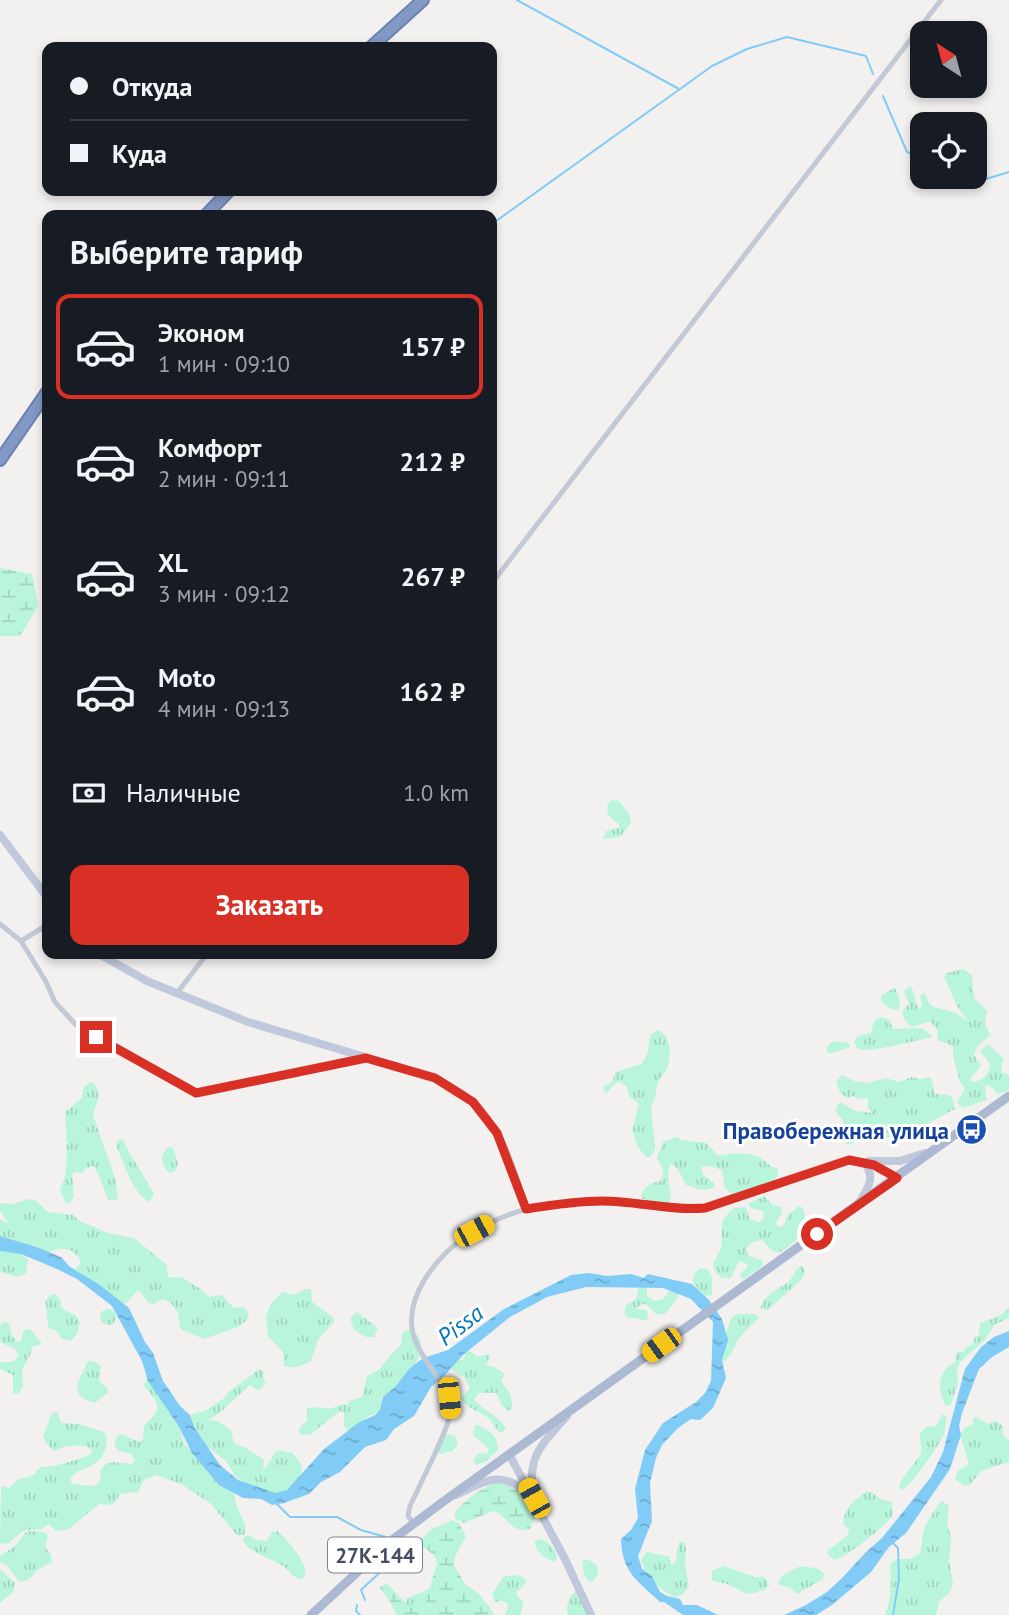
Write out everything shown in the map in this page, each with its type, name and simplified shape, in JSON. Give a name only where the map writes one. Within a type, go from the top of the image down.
[{"type":"highway","points":[[377,42],[423,0]]},
{"type":"highway","points":[[211,210],[224,196]]},
{"type":"highway","points":[[0,459],[42,399]]},
{"type":"main road","name":"27К-144","points":[[311,1615],[368,1562],[444,1501],[1009,1096]]},
{"type":"street","points":[[497,577],[941,0]]},
{"type":"street","points":[[0,835],[42,890]]},
{"type":"street","points":[[0,924],[21,941],[55,1002],[76,1026],[196,1093],[366,1058]]},
{"type":"street","points":[[21,941],[42,928]]},
{"type":"street","points":[[107,959],[122,969],[248,1022],[435,1078],[473,1102],[497,1133],[526,1209]]},
{"type":"street","points":[[177,993],[203,959]]},
{"type":"street","points":[[414,1524],[408,1516],[411,1506],[450,1416],[449,1398],[420,1351],[411,1328],[411,1316],[421,1288],[439,1261],[474,1231],[526,1209],[570,1202],[602,1201],[705,1208],[839,1162],[900,1161],[937,1148]]},
{"type":"street","points":[[862,1161],[897,1178]]},
{"type":"street","points":[[856,1207],[871,1181],[869,1168],[862,1161]]},
{"type":"street","points":[[534,1498],[530,1476],[532,1462],[539,1449],[573,1408]]},
{"type":"street","points":[[509,1454],[534,1498],[591,1615]]},
{"type":"street","points":[[444,1501],[498,1478],[521,1487],[534,1498]]},
{"type":"green space","points":[[0,568],[32,574],[38,606],[20,636],[0,636]]},
{"type":"green space","points":[[612,800],[619,801],[629,814],[631,823],[620,837],[603,839],[606,831],[619,828],[619,824],[611,818],[607,810],[608,803]]},
{"type":"green space","points":[[964,969],[972,976],[974,998],[987,1011],[985,1023],[990,1035],[977,1047],[974,1055],[981,1066],[970,1079],[977,1081],[987,1074],[990,1064],[980,1051],[988,1044],[1004,1059],[1001,1067],[1002,1072],[1009,1075],[1009,1090],[998,1094],[989,1085],[985,1087],[987,1100],[962,1108],[957,1102],[964,1087],[959,1080],[953,1046],[937,1040],[938,1031],[930,1021],[913,1027],[908,1024],[903,1010],[909,1004],[904,991],[910,986],[920,1009],[920,996],[923,993],[933,1006],[955,1013],[968,1021],[957,1006],[944,977],[947,973]]},
{"type":"green space","points":[[894,988],[899,998],[899,1009],[889,1008],[881,1000],[882,995]]},
{"type":"green space","points":[[881,1017],[889,1020],[893,1029],[922,1028],[932,1036],[882,1048],[858,1049],[854,1042],[858,1036],[871,1033],[874,1021]]},
{"type":"green space","points":[[658,1030],[668,1042],[669,1060],[651,1106],[655,1150],[650,1157],[646,1157],[638,1147],[632,1130],[639,1104],[629,1096],[627,1087],[620,1082],[607,1093],[604,1086],[612,1082],[616,1072],[642,1064],[648,1052],[650,1035]]},
{"type":"green space","points":[[835,1041],[849,1043],[850,1047],[830,1054],[827,1046]]},
{"type":"green space","points":[[842,1075],[867,1083],[886,1078],[899,1082],[911,1077],[929,1077],[935,1094],[952,1097],[955,1109],[929,1123],[904,1129],[888,1138],[867,1137],[849,1145],[845,1143],[843,1121],[835,1110],[840,1102],[856,1111],[872,1113],[868,1098],[848,1098],[841,1094],[836,1082]]},
{"type":"green space","points":[[89,1083],[94,1083],[98,1091],[93,1115],[116,1181],[118,1199],[109,1201],[93,1166],[85,1169],[83,1173],[75,1172],[72,1175],[74,1197],[69,1204],[65,1202],[60,1190],[66,1174],[65,1112],[82,1098],[83,1089]]},
{"type":"green space","points":[[677,1137],[681,1140],[706,1143],[718,1156],[741,1154],[759,1157],[778,1169],[778,1176],[772,1182],[732,1194],[725,1188],[722,1170],[710,1166],[701,1167],[703,1175],[714,1183],[714,1188],[701,1190],[686,1185],[678,1169],[671,1164],[668,1175],[670,1202],[659,1204],[647,1201],[641,1197],[643,1191],[650,1184],[659,1182],[663,1176],[657,1158],[663,1142]]},
{"type":"green space","points":[[123,1139],[154,1195],[149,1202],[138,1192],[126,1170],[116,1143]]},
{"type":"green space","points":[[169,1147],[173,1148],[178,1164],[174,1172],[170,1173],[162,1160]]},
{"type":"green space","points":[[764,1196],[773,1205],[781,1207],[782,1212],[776,1223],[778,1227],[783,1226],[788,1215],[799,1206],[803,1208],[806,1220],[814,1225],[812,1229],[779,1253],[771,1250],[762,1240],[753,1242],[747,1247],[747,1252],[749,1256],[762,1260],[763,1265],[746,1278],[741,1278],[740,1274],[747,1268],[747,1264],[739,1261],[731,1278],[722,1278],[716,1273],[713,1264],[722,1241],[724,1219],[734,1208],[746,1207],[750,1219],[759,1222],[763,1220],[763,1211],[751,1208],[748,1204]]},
{"type":"green space","points":[[27,1199],[36,1201],[48,1212],[73,1215],[80,1221],[108,1233],[134,1238],[166,1264],[168,1277],[181,1277],[209,1297],[222,1295],[234,1308],[243,1307],[247,1310],[249,1318],[238,1327],[204,1339],[182,1330],[178,1313],[171,1303],[163,1299],[149,1303],[138,1290],[121,1305],[75,1273],[81,1263],[69,1250],[53,1250],[42,1255],[0,1237],[0,1220],[9,1223],[0,1211],[0,1203],[14,1204]]},
{"type":"green space","points":[[0,1246],[28,1259],[26,1273],[18,1277],[0,1272]]},
{"type":"green space","points":[[801,1266],[804,1267],[805,1273],[801,1280],[768,1310],[760,1309],[767,1296],[789,1281]]},
{"type":"green space","points":[[700,1268],[708,1269],[712,1277],[712,1295],[703,1296],[693,1282],[694,1274]]},
{"type":"green space","points":[[639,1286],[647,1287],[647,1296],[654,1301],[663,1299],[669,1291],[678,1293],[678,1297],[665,1314],[656,1314],[643,1304],[635,1309],[647,1310],[648,1319],[644,1321],[628,1318],[625,1315],[625,1306],[636,1299]]},
{"type":"green space","points":[[311,1289],[312,1302],[334,1318],[334,1322],[318,1340],[311,1361],[298,1366],[284,1366],[283,1352],[268,1336],[266,1318],[270,1305],[282,1292],[294,1295]]},
{"type":"green space","points":[[55,1294],[61,1301],[61,1308],[75,1315],[80,1322],[77,1334],[71,1341],[62,1339],[57,1331],[49,1328],[45,1302],[50,1295]]},
{"type":"green space","points":[[1009,1307],[1009,1318],[994,1325],[985,1340],[961,1361],[951,1404],[946,1406],[940,1388],[945,1369],[956,1362],[955,1355],[958,1352],[964,1352],[965,1348],[973,1344],[975,1337],[979,1335],[980,1323],[1001,1315]]},
{"type":"green space","points":[[105,1309],[111,1309],[116,1317],[114,1323],[105,1325],[100,1320],[100,1314]]},
{"type":"green space","points":[[357,1312],[378,1328],[374,1337],[366,1337],[354,1330],[350,1318]]},
{"type":"green space","points":[[738,1314],[755,1314],[759,1317],[739,1339],[728,1358],[720,1363],[723,1334],[727,1331],[731,1318]]},
{"type":"green space","points":[[5,1321],[18,1342],[22,1340],[26,1329],[31,1330],[42,1344],[31,1347],[32,1351],[22,1370],[23,1387],[18,1394],[13,1393],[13,1375],[0,1369],[0,1362],[12,1362],[19,1356],[15,1349],[0,1342],[0,1325]]},
{"type":"green space","points":[[410,1329],[421,1342],[418,1359],[399,1391],[382,1397],[380,1411],[365,1418],[366,1423],[349,1432],[344,1426],[344,1413],[340,1411],[311,1434],[302,1435],[299,1431],[307,1421],[307,1409],[348,1405],[349,1401],[362,1397],[367,1376],[380,1369],[401,1345],[402,1333]]},
{"type":"green space","points":[[470,1351],[477,1356],[490,1355],[486,1366],[494,1367],[505,1374],[501,1381],[511,1395],[512,1409],[509,1411],[502,1406],[496,1393],[479,1393],[474,1400],[502,1423],[506,1428],[503,1432],[499,1432],[488,1418],[461,1398],[470,1388],[464,1377],[449,1368],[456,1359],[463,1360],[466,1352]]},
{"type":"green space","points":[[88,1361],[101,1366],[100,1383],[107,1387],[108,1392],[95,1403],[86,1400],[78,1391],[79,1380]]},
{"type":"green space","points":[[259,1369],[264,1372],[263,1378],[266,1381],[261,1389],[257,1390],[250,1385],[208,1420],[217,1421],[231,1430],[234,1443],[264,1460],[263,1469],[278,1450],[293,1453],[301,1464],[302,1477],[287,1493],[270,1494],[242,1481],[235,1476],[226,1461],[204,1444],[201,1436],[192,1434],[192,1414],[205,1411],[226,1397],[227,1393]]},
{"type":"green space","points":[[148,1377],[179,1426],[184,1444],[233,1491],[246,1527],[244,1535],[237,1535],[211,1504],[181,1484],[156,1475],[144,1480],[138,1492],[120,1494],[113,1505],[99,1504],[69,1529],[56,1531],[49,1524],[42,1529],[25,1530],[7,1544],[0,1543],[1,1488],[9,1488],[19,1479],[32,1476],[41,1467],[66,1463],[91,1454],[92,1450],[84,1446],[68,1446],[55,1451],[50,1448],[43,1437],[52,1413],[57,1412],[61,1423],[79,1424],[104,1432],[107,1443],[102,1457],[70,1480],[73,1484],[95,1486],[101,1480],[100,1471],[105,1464],[131,1464],[135,1461],[131,1454],[118,1451],[114,1444],[117,1436],[121,1434],[140,1442],[143,1439],[144,1426],[157,1408],[144,1385]]},
{"type":"green space","points":[[943,1414],[947,1417],[942,1438],[918,1473],[902,1490],[900,1483],[920,1454],[920,1433],[926,1427],[936,1426]]},
{"type":"green space","points":[[976,1417],[988,1424],[996,1421],[1003,1426],[1003,1435],[1009,1440],[1009,1462],[981,1471],[970,1485],[965,1486],[955,1479],[958,1471],[969,1464],[960,1435],[965,1428],[973,1424]]},
{"type":"green space","points":[[478,1425],[495,1437],[498,1450],[485,1462],[476,1465],[473,1461],[478,1454],[487,1453],[489,1449],[473,1435],[474,1426]]},
{"type":"green space","points":[[446,1434],[455,1435],[458,1444],[453,1451],[440,1454],[438,1450]]},
{"type":"green space","points":[[497,1483],[516,1490],[530,1504],[535,1517],[530,1529],[514,1527],[493,1511],[464,1523],[456,1519],[454,1515],[467,1500]]},
{"type":"green space","points":[[867,1491],[892,1502],[893,1515],[866,1540],[834,1560],[827,1554],[828,1550],[846,1537],[850,1530],[844,1525],[845,1514],[850,1505]]},
{"type":"green space","points":[[942,1501],[949,1506],[947,1524],[951,1537],[949,1561],[953,1583],[950,1592],[939,1602],[936,1615],[885,1615],[889,1604],[890,1565],[897,1559],[910,1559],[920,1553],[925,1527]]},
{"type":"green space","points":[[453,1520],[460,1524],[466,1537],[455,1556],[454,1565],[465,1584],[479,1594],[495,1615],[397,1615],[379,1587],[387,1584],[411,1608],[424,1607],[437,1563],[428,1550],[412,1547],[432,1529]]},
{"type":"green space","points":[[29,1531],[44,1532],[48,1535],[45,1548],[51,1554],[52,1563],[40,1568],[31,1578],[18,1581],[8,1566],[0,1562],[0,1556],[14,1547]]},
{"type":"green space","points":[[277,1531],[304,1564],[306,1573],[302,1579],[251,1550],[243,1541],[248,1535],[256,1540],[267,1541],[272,1532]]},
{"type":"green space","points":[[539,1539],[553,1549],[557,1559],[554,1562],[538,1551],[535,1541]]},
{"type":"green space","points":[[679,1542],[684,1542],[686,1546],[685,1564],[689,1586],[684,1593],[676,1597],[654,1582],[641,1559],[647,1552],[670,1557],[671,1565],[675,1564]]},
{"type":"green space","points":[[582,1559],[597,1565],[598,1574],[593,1581],[589,1582],[584,1574]]},
{"type":"green space","points":[[724,1566],[755,1577],[764,1577],[769,1584],[766,1589],[749,1594],[712,1580],[712,1571]]},
{"type":"green space","points":[[798,1567],[819,1570],[824,1574],[823,1579],[797,1594],[778,1584],[782,1576]]},
{"type":"green space","points":[[0,1569],[15,1583],[13,1592],[0,1603]]},
{"type":"green space","points":[[517,1575],[525,1578],[526,1583],[517,1592],[517,1596],[524,1602],[520,1615],[505,1615],[507,1603],[495,1602],[492,1594],[504,1576]]},
{"type":"green space","points":[[433,1587],[449,1601],[401,1615],[408,1598]]},
{"type":"green space","points":[[576,1591],[589,1615],[568,1615],[568,1602]]},
{"type":"water","points":[[0,1236],[61,1257],[70,1267],[100,1285],[129,1308],[153,1353],[163,1381],[180,1406],[190,1415],[194,1427],[220,1465],[238,1480],[275,1493],[287,1490],[324,1449],[358,1423],[375,1415],[380,1410],[383,1397],[423,1358],[448,1350],[504,1309],[571,1275],[631,1274],[644,1278],[648,1274],[692,1284],[709,1300],[722,1319],[728,1340],[722,1360],[726,1378],[713,1408],[700,1420],[691,1419],[678,1428],[662,1445],[650,1483],[652,1521],[638,1556],[642,1569],[652,1576],[660,1592],[680,1599],[683,1605],[697,1605],[718,1615],[683,1615],[660,1602],[638,1582],[628,1568],[622,1551],[621,1539],[631,1530],[638,1518],[635,1489],[645,1450],[663,1423],[696,1402],[711,1381],[713,1322],[691,1299],[663,1288],[586,1287],[547,1297],[510,1317],[463,1355],[431,1387],[414,1416],[394,1429],[386,1440],[365,1447],[340,1472],[321,1482],[309,1494],[272,1505],[261,1499],[243,1498],[219,1485],[192,1453],[178,1425],[148,1381],[142,1361],[112,1306],[77,1279],[57,1269],[21,1254],[0,1251]]},
{"type":"water","points":[[1009,1331],[1009,1347],[979,1369],[962,1413],[959,1426],[961,1435],[950,1469],[906,1533],[889,1547],[871,1572],[832,1605],[816,1615],[784,1615],[827,1592],[843,1577],[882,1538],[931,1477],[943,1452],[965,1369],[981,1347],[994,1337]]},
{"type":"waterway","points":[[517,0],[679,89]]},
{"type":"waterway","points":[[497,220],[712,66],[747,49],[787,37],[866,56],[873,74]]},
{"type":"waterway","points":[[883,96],[907,152],[910,153]]},
{"type":"waterway","points":[[987,179],[1009,172]]},
{"type":"waterway","points":[[276,1503],[290,1517],[337,1517],[361,1530],[389,1538]]},
{"type":"waterway","points":[[365,1600],[361,1590],[395,1559],[408,1553],[407,1549],[397,1542]]},
{"type":"waterway","points":[[892,1542],[898,1548],[899,1579],[893,1615]]},
{"type":"waterway","points":[[357,1605],[356,1611],[360,1615]]},
{"type":"place","name":"Правобережная улица","points":[[972,1130]]},
{"type":"route","points":[[96,1037],[196,1093],[366,1058],[435,1078],[473,1102],[497,1133],[526,1209],[570,1202],[602,1201],[666,1208],[705,1208],[849,1160],[874,1165],[897,1178],[817,1234]]},
{"type":"water label","name":"Pissa","points":[[460,1325]]}]
